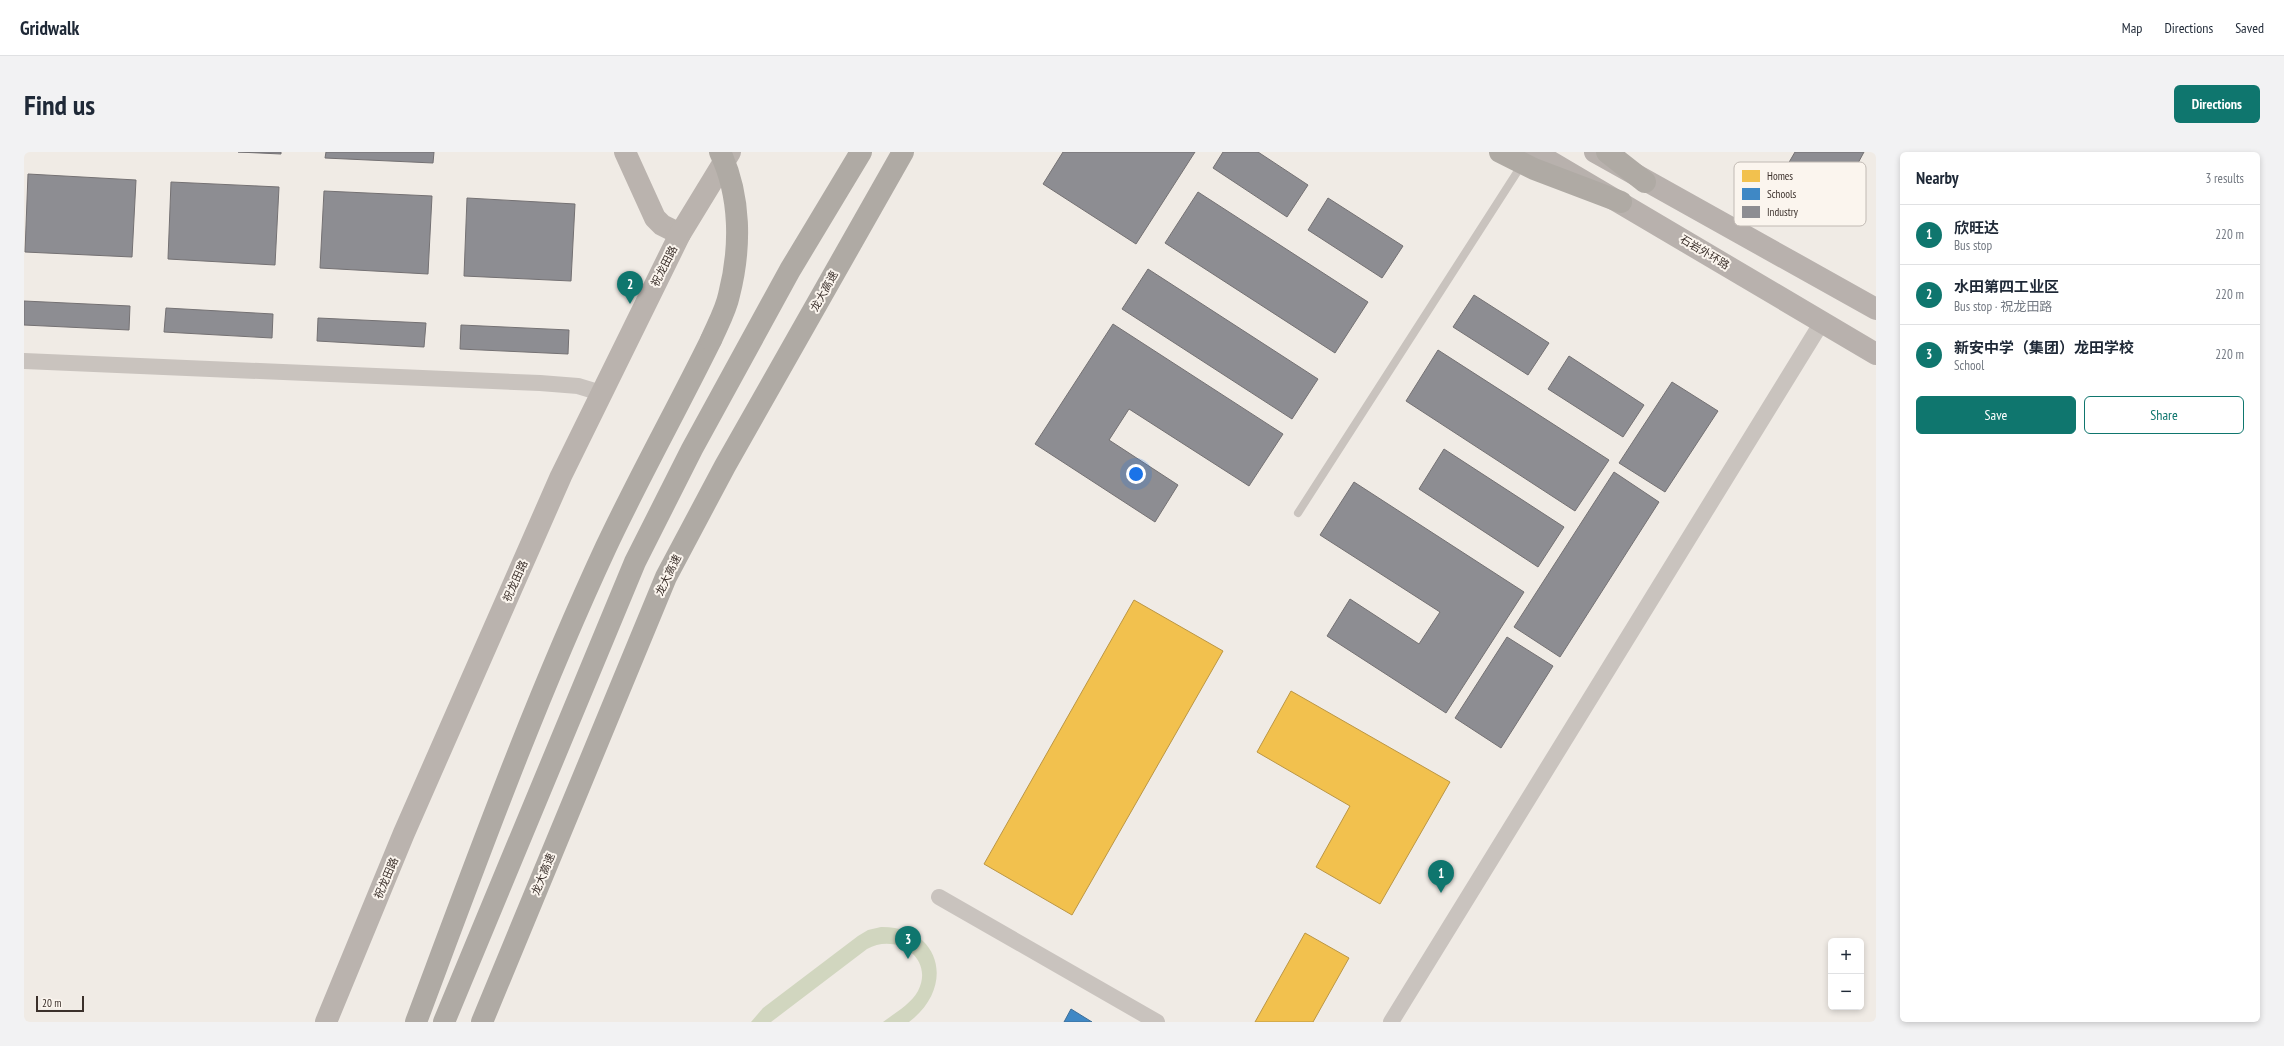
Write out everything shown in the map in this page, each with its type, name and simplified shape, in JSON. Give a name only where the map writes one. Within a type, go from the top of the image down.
[{"type":"highway","points":[[416,1022],[517,755],[558,656],[606,546],[711,340],[729,296],[738,221],[734,191],[720,152]]},
{"type":"highway","points":[[444,1022],[634,562],[692,449],[790,270],[861,152]]},
{"type":"highway","name":"龙大高速","points":[[482,1022],[666,577],[729,459],[903,152]]},
{"type":"highway","points":[[1500,152],[1528,158],[1621,202]]},
{"type":"highway","points":[[1607,152],[1645,182]]},
{"type":"main road","points":[[1595,152],[1645,182],[1876,309]]},
{"type":"main road","name":"石岩外环路","points":[[1621,202],[1876,354]]},
{"type":"street","points":[[625,152],[655,218],[662,225],[680,234]]},
{"type":"street","name":"祝龙田路","points":[[326,1022],[404,833],[561,476],[680,234],[730,152]]},
{"type":"street","points":[[1391,1022],[1822,322]]},
{"type":"street","points":[[24,361],[540,382],[578,386],[601,393]]},
{"type":"street","points":[[939,897],[1157,1022]]},
{"type":"lane","points":[[1298,513],[1528,158]]},
{"type":"green space","points":[[881,927],[901,929],[917,936],[929,947],[935,961],[937,976],[933,992],[924,1008],[909,1022],[883,1022],[915,996],[922,979],[921,968],[917,959],[910,951],[900,946],[890,944],[878,945],[867,949],[771,1022],[751,1022],[763,1008],[858,936],[868,930]]},
{"type":"building: Homes","points":[[1134,600],[1223,651],[1072,915],[984,864]]},
{"type":"building: Homes","points":[[1291,691],[1450,782],[1380,904],[1316,867],[1350,806],[1257,752]]},
{"type":"building: Homes","points":[[1305,933],[1349,958],[1313,1022],[1255,1022]]},
{"type":"building: Schools","points":[[1071,1009],[1092,1022],[1064,1022]]},
{"type":"building: Industry","points":[[238,152],[281,152],[281,154]]},
{"type":"building: Industry","points":[[326,152],[434,152],[433,163],[325,158]]},
{"type":"building: Industry","points":[[1063,152],[1195,152],[1136,244],[1043,184]]},
{"type":"building: Industry","points":[[1223,152],[1258,152],[1308,185],[1287,217],[1213,168]]},
{"type":"building: Industry","points":[[1795,152],[1864,152],[1859,162],[1789,162]]},
{"type":"building: Industry","points":[[28,174],[136,180],[132,257],[25,252]]},
{"type":"building: Industry","points":[[171,182],[279,187],[275,265],[168,259]]},
{"type":"building: Industry","points":[[324,191],[432,196],[428,274],[320,268]]},
{"type":"building: Industry","points":[[1198,192],[1368,302],[1335,353],[1165,243]]},
{"type":"building: Industry","points":[[467,198],[575,204],[571,281],[464,276]]},
{"type":"building: Industry","points":[[1328,198],[1403,246],[1382,278],[1308,230]]},
{"type":"building: Industry","points":[[1148,269],[1318,379],[1292,419],[1122,309]]},
{"type":"building: Industry","points":[[1474,295],[1549,343],[1528,375],[1453,327]]},
{"type":"building: Industry","points":[[24,301],[130,306],[129,330],[24,325]]},
{"type":"building: Industry","points":[[166,308],[273,314],[272,338],[164,332]]},
{"type":"building: Industry","points":[[318,318],[426,323],[424,347],[317,341]]},
{"type":"building: Industry","points":[[1113,324],[1283,434],[1249,486],[1129,409],[1109,440],[1178,485],[1155,522],[1035,444]]},
{"type":"building: Industry","points":[[461,325],[569,330],[568,354],[460,349]]},
{"type":"building: Industry","points":[[1438,350],[1609,460],[1575,511],[1406,401]]},
{"type":"building: Industry","points":[[1569,356],[1644,405],[1623,437],[1548,389]]},
{"type":"building: Industry","points":[[1672,382],[1718,411],[1665,492],[1619,463]]},
{"type":"building: Industry","points":[[1444,449],[1564,527],[1538,567],[1419,489]]},
{"type":"building: Industry","points":[[1614,472],[1659,502],[1560,657],[1514,627]]},
{"type":"building: Industry","points":[[1354,482],[1524,592],[1446,713],[1327,636],[1350,599],[1419,644],[1440,612],[1320,535]]},
{"type":"building: Industry","points":[[1507,637],[1553,666],[1501,748],[1455,718]]},
{"type":"place","name":"水田第四工业区","points":[[630,304]]},
{"type":"place","name":"欣旺达","points":[[1441,893]]},
{"type":"place","name":"新安中学（集团）龙田学校","points":[[908,959]]}]
